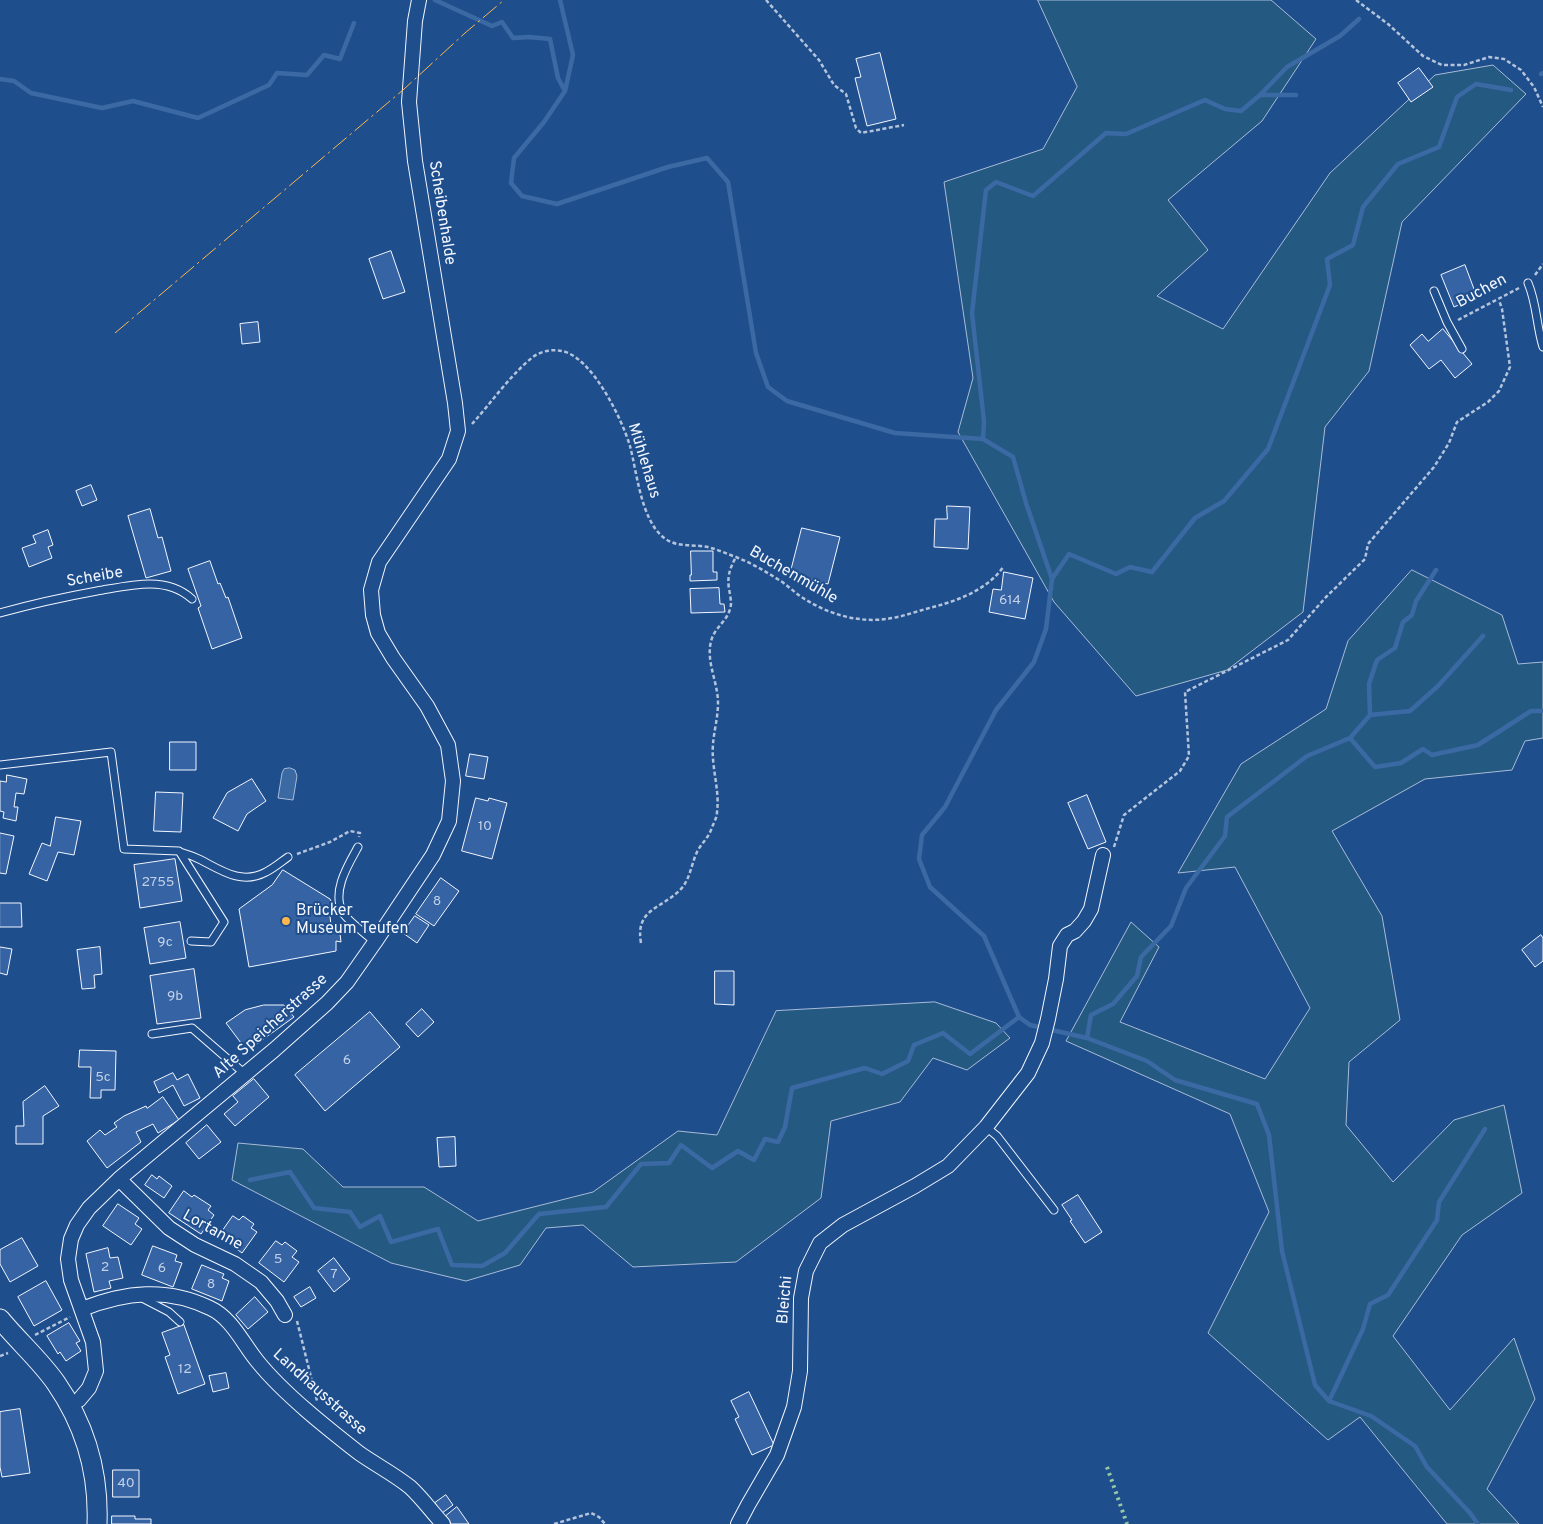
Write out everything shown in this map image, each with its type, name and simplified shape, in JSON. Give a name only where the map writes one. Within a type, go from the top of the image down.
[{"type":"main road","points":[[0,1320],[55,1382],[70,1405],[85,1438],[93,1467],[98,1500],[97,1524]]},
{"type":"street","name":"Scheibenhalde","points":[[418,0],[409,102],[415,161],[455,402],[458,431]]},
{"type":"street","name":"Alte Speicherstrasse","points":[[70,1405],[79,1400],[90,1388],[96,1371],[93,1342],[79,1311],[68,1259],[71,1239],[77,1225],[89,1208],[119,1179],[327,1003],[346,982],[375,942],[437,846],[449,821],[453,781],[448,746],[428,706],[393,658],[378,632],[373,615],[371,590],[379,562],[449,459],[458,431]]},
{"type":"street","name":"Bleichi","points":[[738,1524],[778,1455],[794,1407],[800,1371],[803,1289],[806,1271],[820,1243],[843,1225],[948,1166],[986,1127],[1028,1073],[1042,1043],[1056,979],[1060,946],[1067,935],[1074,931],[1084,920],[1091,909],[1103,855]]},
{"type":"street","name":"Lortanne","points":[[119,1179],[169,1228],[195,1245],[236,1264],[261,1282],[286,1315]]},
{"type":"street","name":"Landhausstrasse","points":[[79,1311],[104,1300],[155,1294],[180,1298],[212,1309],[228,1322],[258,1363],[320,1421],[361,1454],[411,1488],[443,1524]]},
{"type":"lane","name":"Buchen","points":[[1528,283],[1535,300],[1537,328],[1543,346]]},
{"type":"lane","name":"Buchen","points":[[1434,291],[1447,322],[1462,349]]},
{"type":"lane","name":"Scheibe","points":[[0,613],[42,601],[125,586],[151,584],[176,588],[192,599]]},
{"type":"lane","points":[[0,765],[111,752],[124,849],[179,851],[200,859],[218,871],[233,877],[250,878],[264,873],[288,857]]},
{"type":"lane","points":[[358,847],[346,869],[338,898],[343,914],[375,942]]},
{"type":"lane","points":[[179,851],[224,922],[211,942],[191,941]]},
{"type":"lane","points":[[152,1034],[192,1028],[245,1074]]},
{"type":"lane","points":[[986,1127],[997,1136],[1054,1210]]},
{"type":"lane","points":[[135,1295],[169,1312],[180,1322]]},
{"type":"path","points":[[766,0],[819,60],[834,85],[846,94],[856,128],[861,133],[904,125]]},
{"type":"path","points":[[1356,0],[1388,24],[1423,56],[1442,65],[1464,65],[1489,57],[1504,59],[1521,70],[1534,87],[1543,108]]},
{"type":"path","name":"Buchen","points":[[1447,322],[1461,320],[1528,283],[1543,264]]},
{"type":"path","points":[[1103,855],[1114,847],[1124,815],[1180,771],[1189,756],[1185,692],[1288,640],[1326,597],[1365,560],[1368,544],[1434,467],[1449,443],[1457,422],[1488,402],[1499,391],[1510,367],[1502,309],[1499,300]]},
{"type":"path","name":"Mühlehaus","points":[[458,431],[470,427],[519,370],[535,356],[552,349],[568,352],[584,363],[594,374],[612,404],[629,444],[645,505],[653,524],[663,537],[672,543],[685,546],[709,547],[736,557]]},
{"type":"path","points":[[641,943],[639,932],[642,921],[650,911],[679,890],[686,881],[697,852],[710,832],[717,814],[718,799],[713,764],[713,744],[718,702],[710,660],[710,647],[712,636],[728,616],[731,604],[728,583],[729,571],[736,557]]},
{"type":"path","name":"Buchenmühle","points":[[736,557],[753,564],[780,580],[813,604],[835,614],[860,620],[886,619],[947,603],[982,588],[998,576],[1004,566]]},
{"type":"path","points":[[288,857],[330,842],[350,830],[360,833],[358,847]]},
{"type":"path","points":[[29,1338],[79,1311]]},
{"type":"path","points":[[286,1315],[296,1319],[321,1416],[320,1421]]},
{"type":"path","points":[[0,1356],[12,1351]]},
{"type":"path","points":[[554,1524],[591,1513],[599,1517],[605,1524]]},
{"type":"shaded area","points":[[1038,0],[1271,0],[1316,39],[1262,121],[1168,200],[1208,250],[1157,296],[1223,329],[1330,173],[1435,75],[1493,65],[1526,94],[1402,222],[1369,371],[1325,427],[1303,612],[1227,670],[1136,696],[1054,602],[958,432],[973,378],[944,182],[1043,149],[1077,87]]},
{"type":"shaded area","points":[[1412,570],[1502,615],[1518,664],[1543,662],[1543,738],[1525,741],[1512,770],[1425,779],[1332,831],[1382,916],[1400,1020],[1349,1062],[1346,1125],[1393,1182],[1454,1120],[1504,1105],[1522,1193],[1462,1235],[1393,1336],[1450,1410],[1514,1338],[1535,1399],[1487,1489],[1519,1524],[1447,1524],[1360,1417],[1328,1440],[1208,1333],[1269,1212],[1230,1114],[1066,1041],[1131,922],[1159,947],[1120,1022],[1265,1079],[1310,1008],[1235,867],[1178,873],[1241,764],[1326,709],[1348,641]]},
{"type":"shaded area","points":[[290,768],[295,770],[297,776],[293,800],[278,798],[282,773],[284,769]]},
{"type":"shaded area","points":[[935,1002],[996,1023],[1010,1038],[967,1070],[933,1058],[900,1102],[831,1121],[821,1198],[736,1262],[633,1267],[583,1225],[546,1228],[520,1265],[466,1281],[391,1263],[232,1180],[238,1143],[303,1149],[343,1187],[424,1187],[478,1221],[593,1192],[678,1131],[717,1135],[776,1011]]},
{"type":"building","points":[[880,53],[896,119],[867,126],[855,78],[861,77],[856,59]]},
{"type":"building","points":[[1419,68],[1433,87],[1411,102],[1398,83]]},
{"type":"building","points":[[391,251],[405,292],[383,299],[369,259]]},
{"type":"building","points":[[1465,265],[1477,297],[1454,307],[1441,275]]},
{"type":"building","points":[[258,322],[260,342],[242,344],[240,324]]},
{"type":"building","points":[[1443,329],[1472,364],[1455,378],[1441,360],[1429,369],[1410,345],[1422,334],[1428,341]]},
{"type":"building","points":[[91,485],[97,500],[82,506],[76,491]]},
{"type":"building","points":[[947,506],[970,507],[968,549],[934,547],[935,519],[947,519]]},
{"type":"building","points":[[150,509],[158,538],[162,537],[171,571],[146,578],[128,516]]},
{"type":"building","points":[[802,528],[840,537],[828,584],[790,575]]},
{"type":"building","points":[[48,530],[53,545],[48,547],[52,558],[29,567],[22,548],[36,543],[33,536]]},
{"type":"building","points":[[691,551],[713,551],[713,572],[717,572],[717,580],[690,581]]},
{"type":"building","points":[[210,561],[218,584],[220,583],[226,598],[228,597],[242,638],[212,649],[198,608],[201,606],[188,569]]},
{"type":"building","points":[[1004,572],[1033,578],[1025,619],[989,612],[993,589],[1001,590]]},
{"type":"building","points":[[719,588],[720,604],[724,604],[725,612],[691,613],[690,589]]},
{"type":"building","points":[[170,742],[196,742],[196,770],[170,770]]},
{"type":"building","points":[[470,754],[488,757],[484,779],[466,776]]},
{"type":"building","points":[[7,775],[27,779],[24,794],[16,793],[14,807],[18,807],[16,821],[3,818],[4,812],[0,811],[0,781],[6,782]]},
{"type":"building","points":[[252,779],[266,801],[247,814],[238,831],[213,818],[227,793]]},
{"type":"building","points":[[156,792],[183,793],[181,832],[154,831]]},
{"type":"building","points":[[1087,795],[1106,842],[1088,849],[1068,803]]},
{"type":"building","points":[[476,798],[488,801],[489,798],[507,803],[492,859],[462,851]]},
{"type":"building","points":[[56,817],[81,821],[74,855],[58,852],[47,881],[29,874],[42,843],[50,846]]},
{"type":"building","points":[[0,833],[14,836],[6,874],[0,873]]},
{"type":"building","points":[[175,859],[182,901],[140,908],[134,865]]},
{"type":"building","name":"Brücker Museum Teufen","points":[[283,870],[330,899],[334,906],[330,916],[331,925],[339,925],[341,942],[336,941],[336,951],[249,967],[239,909],[272,885]]},
{"type":"building","points":[[441,878],[459,891],[434,926],[416,914]]},
{"type":"building","points":[[0,903],[21,903],[22,927],[0,927]]},
{"type":"building","points":[[415,916],[429,925],[417,943],[403,933]]},
{"type":"building","points":[[180,922],[186,958],[150,964],[144,928]]},
{"type":"building","points":[[1541,935],[1543,938],[1543,961],[1535,967],[1522,950]]},
{"type":"building","points":[[0,947],[12,949],[7,975],[0,973]]},
{"type":"building","points":[[100,947],[102,974],[94,975],[95,988],[82,989],[77,950]]},
{"type":"building","points":[[194,969],[201,1018],[157,1024],[150,976]]},
{"type":"building","points":[[715,971],[734,971],[734,1005],[715,1004]]},
{"type":"building","points":[[264,1005],[284,1005],[294,1017],[247,1051],[226,1023],[245,1010]]},
{"type":"building","points":[[422,1009],[434,1022],[418,1037],[406,1024]]},
{"type":"building","points":[[370,1012],[400,1047],[325,1111],[295,1075]]},
{"type":"building","points":[[80,1050],[116,1051],[115,1090],[101,1090],[101,1098],[90,1098],[91,1067],[79,1067]]},
{"type":"building","points":[[173,1073],[177,1080],[188,1074],[200,1098],[184,1106],[173,1085],[159,1093],[154,1082]]},
{"type":"building","points":[[254,1079],[269,1097],[235,1126],[224,1114],[238,1102],[233,1096]]},
{"type":"building","points":[[45,1086],[59,1106],[43,1116],[43,1144],[16,1144],[16,1126],[24,1126],[23,1102]]},
{"type":"building","points":[[163,1097],[179,1120],[158,1133],[153,1124],[136,1132],[141,1142],[107,1168],[87,1141],[100,1130],[105,1135],[117,1127],[114,1123],[124,1116],[146,1106],[147,1108]]},
{"type":"building","points":[[207,1125],[221,1142],[199,1159],[186,1143]]},
{"type":"building","points":[[455,1137],[456,1166],[439,1167],[437,1138]]},
{"type":"building","points":[[152,1175],[157,1179],[159,1176],[172,1186],[164,1198],[145,1185]]},
{"type":"building","points":[[184,1191],[211,1206],[208,1210],[214,1215],[201,1234],[169,1213]]},
{"type":"building","points":[[1078,1195],[1102,1232],[1085,1243],[1062,1205]]},
{"type":"building","points":[[118,1204],[139,1218],[135,1224],[142,1229],[131,1245],[103,1226]]},
{"type":"building","points":[[233,1216],[239,1220],[243,1216],[254,1224],[251,1228],[257,1232],[242,1253],[219,1236]]},
{"type":"building","points":[[22,1238],[38,1266],[10,1282],[0,1264],[0,1250]]},
{"type":"building","points":[[276,1241],[282,1245],[285,1242],[297,1251],[292,1257],[299,1262],[284,1282],[259,1263]]},
{"type":"building","points":[[153,1246],[177,1255],[175,1261],[182,1263],[173,1287],[142,1275]]},
{"type":"building","points":[[108,1248],[110,1258],[118,1257],[123,1278],[109,1281],[111,1288],[94,1292],[86,1254]]},
{"type":"building","points":[[334,1258],[350,1279],[334,1292],[318,1271]]},
{"type":"building","points":[[202,1265],[224,1274],[222,1278],[229,1281],[222,1301],[192,1289]]},
{"type":"building","points":[[46,1281],[62,1310],[34,1326],[18,1297]]},
{"type":"building","points":[[310,1287],[316,1298],[301,1307],[294,1297]]},
{"type":"building","points":[[255,1297],[268,1312],[248,1329],[236,1315]]},
{"type":"building","points":[[69,1323],[80,1341],[76,1343],[81,1351],[66,1361],[60,1352],[58,1354],[47,1336]]},
{"type":"building","points":[[184,1325],[205,1384],[178,1394],[165,1357],[170,1355],[162,1333]]},
{"type":"building","points":[[226,1373],[229,1388],[213,1392],[209,1376]]},
{"type":"building","points":[[749,1392],[774,1445],[752,1455],[735,1419],[739,1417],[731,1401]]},
{"type":"building","points":[[20,1409],[30,1473],[2,1477],[0,1467],[0,1412]]},
{"type":"building","points":[[113,1470],[139,1470],[139,1497],[113,1497]]},
{"type":"building","points":[[446,1495],[453,1505],[442,1513],[435,1503]]},
{"type":"building","points":[[457,1507],[469,1524],[451,1524],[446,1516]]},
{"type":"building","points":[[112,1516],[135,1516],[135,1519],[151,1519],[151,1524],[112,1524]]},
{"type":"waterway","points":[[435,0],[492,26],[502,22],[513,38],[550,39],[558,78],[565,91]]},
{"type":"waterway","points":[[560,0],[573,55],[565,91],[544,122],[514,158],[511,183],[522,196],[557,204],[668,167],[707,158],[728,182],[756,353],[768,387],[787,401],[895,433],[983,439],[1013,457],[1026,503],[1052,579],[1046,629],[1034,662],[996,710],[945,807],[922,835],[919,859],[930,887],[984,936],[1019,1017],[1030,1025],[1087,1038],[1147,1061],[1175,1080],[1257,1104],[1269,1135],[1282,1251],[1315,1385],[1329,1401],[1371,1416],[1415,1446],[1427,1467],[1478,1524]]},
{"type":"waterway","points":[[1260,95],[1287,67],[1340,36],[1359,19]]},
{"type":"waterway","points":[[0,79],[14,81],[31,93],[102,108],[133,101],[198,118],[269,85],[277,73],[307,75],[324,55],[340,59],[354,23]]},
{"type":"waterway","points":[[1052,579],[1069,554],[1116,574],[1130,567],[1152,572],[1195,518],[1224,501],[1268,449],[1330,285],[1327,259],[1353,245],[1363,207],[1398,164],[1439,147],[1457,97],[1476,84],[1511,90]]},
{"type":"waterway","points":[[983,439],[984,421],[972,313],[986,190],[996,182],[1033,196],[1106,133],[1126,134],[1205,100],[1225,109],[1241,111],[1260,95],[1296,95]]},
{"type":"waterway","points":[[1370,715],[1369,684],[1377,660],[1395,648],[1403,622],[1412,615],[1416,601],[1436,570]]},
{"type":"waterway","points":[[1350,738],[1370,715],[1410,711],[1438,686],[1483,636]]},
{"type":"waterway","points":[[1087,1038],[1091,1015],[1113,1004],[1137,976],[1141,957],[1171,926],[1186,888],[1225,836],[1227,817],[1307,756],[1350,738],[1375,767],[1401,763],[1423,749],[1432,755],[1478,745],[1531,711],[1543,711]]},
{"type":"waterway","points":[[250,1180],[290,1172],[314,1208],[350,1212],[360,1227],[380,1216],[391,1242],[438,1229],[452,1265],[482,1266],[505,1253],[539,1214],[606,1207],[641,1164],[669,1163],[681,1145],[712,1168],[738,1151],[754,1160],[765,1139],[778,1142],[785,1127],[792,1088],[865,1068],[882,1074],[908,1061],[914,1045],[943,1033],[970,1054],[1019,1017]]},
{"type":"waterway","points":[[1329,1401],[1363,1329],[1370,1304],[1388,1295],[1437,1220],[1439,1202],[1485,1129]]},
{"type":"hedge","points":[[1107,1467],[1127,1524]]},
{"type":"power","points":[[115,333],[403,90],[504,0]]},
{"type":"place","name":"Brücker Museum Teufen","points":[[286,921]]}]
